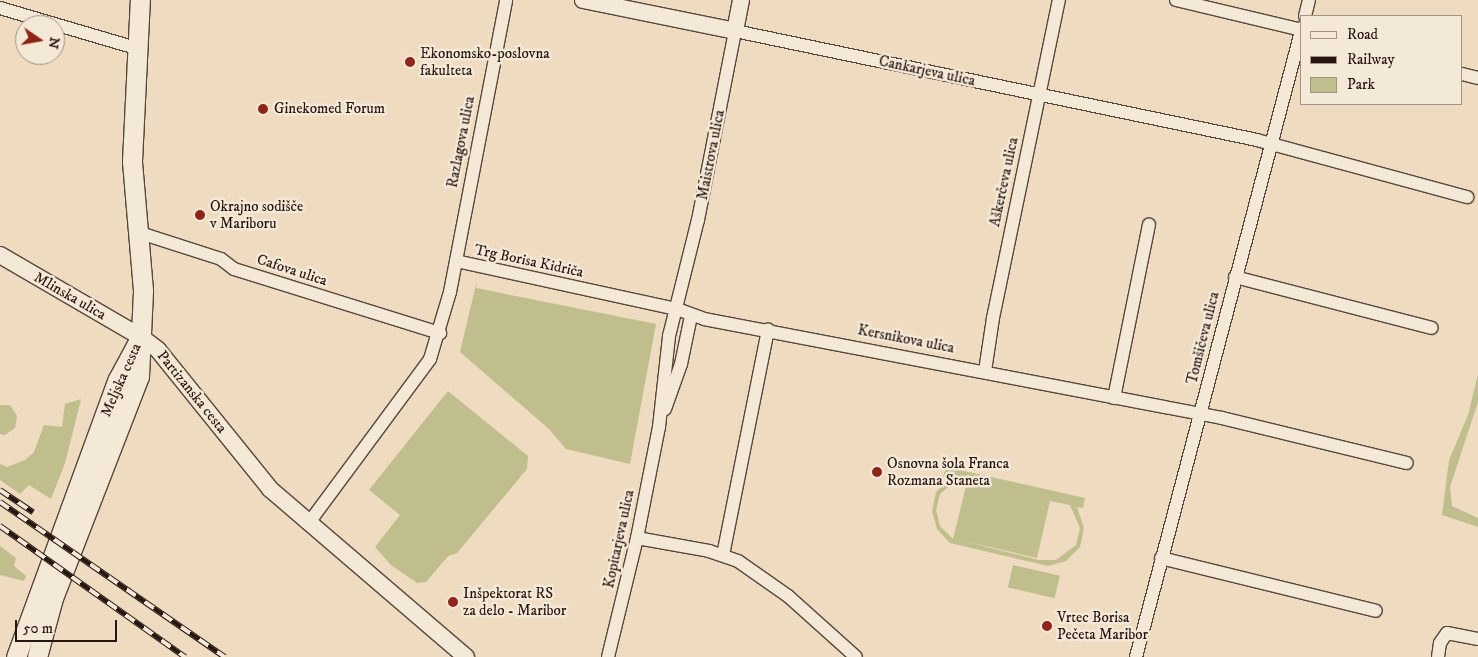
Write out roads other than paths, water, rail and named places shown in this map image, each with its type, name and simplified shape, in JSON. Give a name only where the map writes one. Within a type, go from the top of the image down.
[{"type":"main road","points":[[140,0],[136,48],[132,161],[142,290],[141,337]]},
{"type":"main road","name":"Meljska cesta","points":[[16,657],[118,379],[141,337]]},
{"type":"main road","name":"Meljska cesta","points":[[37,657],[57,589],[135,392],[141,337]]},
{"type":"street","name":"Razlagova ulica","points":[[456,261],[506,0]]},
{"type":"street","name":"Cankarjeva ulica","points":[[583,0],[735,30],[1270,144],[1467,198]]},
{"type":"street","name":"Maistrova ulica","points":[[677,309],[741,0]]},
{"type":"street","name":"Aškerčeva ulica","points":[[985,371],[1059,0]]},
{"type":"street","points":[[1176,0],[1300,29]]},
{"type":"street","points":[[1305,15],[1309,0]]},
{"type":"street","points":[[0,8],[136,48]]},
{"type":"street","name":"Tomšičeva ulica","points":[[1136,657],[1300,36]]},
{"type":"street","points":[[1463,74],[1478,78]]},
{"type":"street","points":[[1114,398],[1149,225]]},
{"type":"street","name":"Cafova ulica","points":[[137,232],[221,259],[229,265],[440,333]]},
{"type":"street","name":"Mlinska ulica","points":[[0,255],[141,337]]},
{"type":"street","name":"Trg Borisa Kidriča","points":[[308,524],[425,369],[440,333],[456,261],[677,309],[691,316]]},
{"type":"street","points":[[1235,277],[1432,328]]},
{"type":"street","name":"Kopitarjeva ulica","points":[[608,657],[637,538],[659,427],[669,336],[677,309]]},
{"type":"street","name":"Kopitarjeva ulica","points":[[659,427],[681,364],[691,316]]},
{"type":"street","name":"Kersnikova ulica","points":[[691,316],[768,329],[1114,398],[1200,413],[1407,463]]},
{"type":"street","points":[[723,554],[768,329]]},
{"type":"street","name":"Partizanska cesta","points":[[141,337],[158,350],[270,489],[308,524],[466,657]]},
{"type":"street","points":[[637,538],[723,554],[757,572],[856,657]]},
{"type":"street","points":[[1161,558],[1376,611]]},
{"type":"street","points":[[1438,657],[1440,643],[1447,633],[1478,639]]},
{"type":"railway","points":[[0,490],[33,512]]},
{"type":"railway","points":[[0,502],[225,657]]},
{"type":"railway","points":[[0,526],[185,657]]},
{"type":"place","name":"Ekonomsko-poslovna fakulteta","points":[[410,62]]},
{"type":"place","name":"Ginekomed Forum","points":[[263,109]]},
{"type":"place","name":"Okrajno sodišče v Mariboru","points":[[200,215]]},
{"type":"place","name":"Osnovna šola Franca Rozmana Staneta","points":[[877,472]]},
{"type":"place","name":"Inšpektorat RS za delo - Maribor","points":[[453,602]]},
{"type":"place","name":"Vrtec Borisa Pečeta Maribor","points":[[1047,626]]}]
